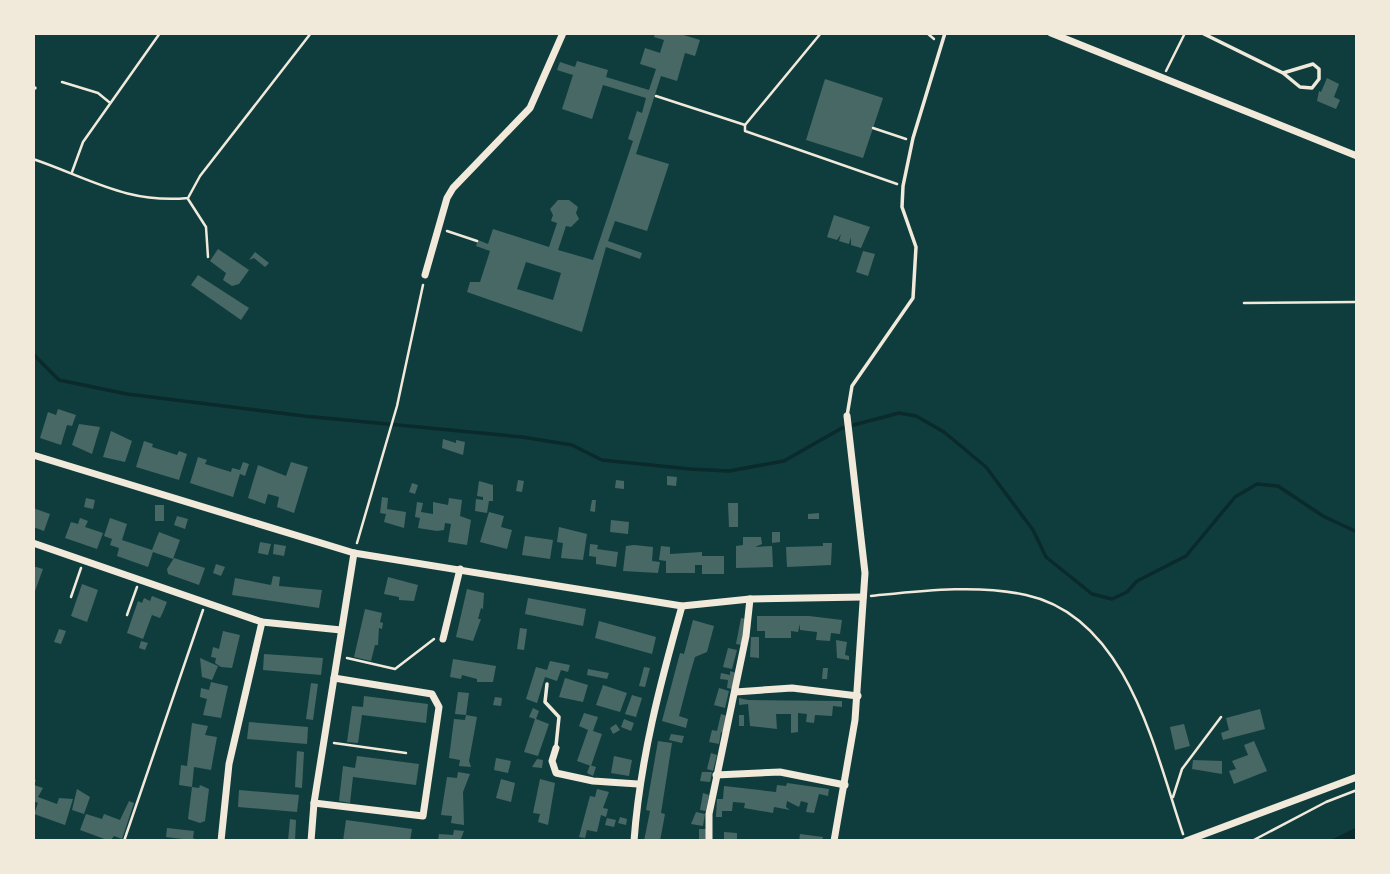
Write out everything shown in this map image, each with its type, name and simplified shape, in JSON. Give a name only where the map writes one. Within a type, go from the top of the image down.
[{"type":"street","points":[[425,275],[453,188],[530,108],[563,33]]},
{"type":"street","points":[[1051,33],[1357,156]]},
{"type":"street","points":[[834,841],[858,696],[865,573],[847,416]]},
{"type":"street","points":[[33,455],[354,553],[682,606],[750,599],[863,597]]},
{"type":"street","points":[[33,543],[262,622],[341,630]]},
{"type":"street","points":[[311,841],[314,803],[354,553]]},
{"type":"street","points":[[443,639],[460,569]]},
{"type":"street","points":[[709,841],[709,814],[735,692],[750,599]]},
{"type":"street","points":[[634,841],[638,784],[653,711],[682,606]]},
{"type":"street","points":[[221,841],[229,764],[262,622]]},
{"type":"street","points":[[314,803],[423,816],[439,708],[432,694],[334,678]]},
{"type":"street","points":[[735,692],[800,688],[858,696]]},
{"type":"street","points":[[556,748],[552,761],[556,773],[638,784]]},
{"type":"street","points":[[716,775],[780,772],[845,785]]},
{"type":"street","points":[[1185,841],[1357,777]]},
{"type":"lane","points":[[847,416],[852,386],[913,298],[916,247],[902,207],[903,186],[912,141],[945,33]]},
{"type":"lane","points":[[1202,33],[1283,73],[1300,88],[1312,88],[1319,79],[1319,69],[1313,64],[1283,73]]},
{"type":"lane","points":[[547,684],[545,702],[559,717],[556,748]]},
{"type":"path","points":[[72,172],[83,142],[160,33]]},
{"type":"path","points":[[188,198],[200,176],[311,33]]},
{"type":"path","points":[[821,33],[745,125],[745,131],[903,186]]},
{"type":"path","points":[[1163,78],[1185,33]]},
{"type":"path","points":[[62,82],[98,93],[110,103]]},
{"type":"path","points":[[656,96],[745,125]]},
{"type":"path","points":[[873,128],[912,141]]},
{"type":"path","points":[[33,159],[72,172],[121,194],[149,199],[188,198]]},
{"type":"path","points":[[188,198],[206,227],[208,257]]},
{"type":"path","points":[[439,228],[477,241]]},
{"type":"path","points":[[354,553],[397,406],[425,275]]},
{"type":"path","points":[[1244,303],[1357,302]]},
{"type":"path","points":[[71,597],[84,561]]},
{"type":"path","points":[[127,615],[139,580]]},
{"type":"path","points":[[863,597],[985,590],[1028,595],[1063,611],[1105,646],[1121,668],[1172,797],[1185,841]]},
{"type":"path","points":[[124,841],[205,603]]},
{"type":"path","points":[[337,655],[395,669],[445,630]]},
{"type":"path","points":[[1172,797],[1182,769],[1221,717]]},
{"type":"path","points":[[324,741],[406,752]]},
{"type":"path","points":[[1252,841],[1326,802],[1357,790]]},
{"type":"water","points":[[1357,827],[1357,841],[1329,841]]},
{"type":"building","points":[[655,33],[677,33],[700,40],[695,56],[685,53],[677,81],[661,76],[636,154],[669,164],[647,231],[615,221],[608,241],[642,253],[640,259],[606,247],[582,332],[467,292],[470,282],[480,282],[490,251],[476,246],[478,240],[488,244],[493,229],[549,247],[557,223],[551,221],[553,215],[550,209],[558,200],[569,200],[578,207],[576,213],[579,219],[571,227],[566,226],[558,250],[593,260],[633,141],[628,139],[637,111],[642,113],[646,98],[603,85],[592,119],[562,109],[573,75],[557,70],[560,62],[575,67],[577,61],[608,70],[606,77],[649,90],[656,69],[640,64],[645,48],[660,53],[664,40],[654,37]],"holes":[[[526,262],[561,273],[553,300],[517,289]]]},
{"type":"building","points":[[1327,78],[1339,84],[1334,97],[1340,100],[1336,109],[1317,101],[1319,91],[1321,92]]},
{"type":"building","points":[[825,79],[883,98],[863,158],[806,140]]},
{"type":"building","points":[[834,215],[870,227],[861,248],[851,245],[851,237],[849,244],[839,241],[841,234],[837,240],[827,237]]},
{"type":"building","points":[[218,249],[249,270],[239,284],[232,286],[223,280],[226,273],[210,261]]},
{"type":"building","points":[[863,251],[875,254],[868,276],[856,272]]},
{"type":"building","points":[[255,252],[269,263],[265,267],[254,258],[249,260]]},
{"type":"building","points":[[198,275],[249,308],[241,320],[191,285]]},
{"type":"building","points":[[58,409],[76,415],[72,426],[67,425],[61,445],[40,438],[48,412],[56,415]]},
{"type":"building","points":[[79,424],[100,427],[92,454],[72,445]]},
{"type":"building","points":[[111,431],[132,441],[125,462],[103,457]]},
{"type":"building","points":[[443,439],[456,443],[456,440],[465,442],[463,455],[442,448]]},
{"type":"building","points":[[144,441],[153,444],[152,447],[177,455],[179,451],[187,454],[179,480],[136,467]]},
{"type":"building","points":[[198,457],[207,460],[205,464],[231,472],[232,468],[240,470],[243,462],[249,464],[245,476],[240,474],[233,497],[190,483]]},
{"type":"building","points":[[291,462],[308,467],[294,513],[277,507],[279,497],[268,494],[265,504],[248,498],[258,465],[286,476]]},
{"type":"building","points":[[667,476],[677,477],[676,486],[667,485]]},
{"type":"building","points":[[518,480],[524,481],[522,492],[516,491]]},
{"type":"building","points":[[616,480],[624,481],[624,489],[615,488]]},
{"type":"building","points":[[479,481],[493,485],[493,501],[489,501],[487,513],[475,511],[476,499],[483,500],[483,497],[477,496]]},
{"type":"building","points":[[412,483],[418,485],[415,494],[409,492]]},
{"type":"building","points":[[382,497],[388,498],[387,509],[406,512],[404,528],[384,522],[386,514],[380,513]]},
{"type":"building","points":[[86,498],[95,500],[93,509],[84,507]]},
{"type":"building","points":[[449,498],[462,500],[460,516],[471,520],[467,545],[448,542],[451,524],[445,523],[444,530],[437,531],[418,528],[420,518],[415,517],[417,502],[423,503],[421,512],[433,514],[433,502],[448,505]]},
{"type":"building","points":[[592,500],[596,500],[595,512],[590,511]]},
{"type":"building","points":[[728,503],[738,503],[738,527],[729,527]]},
{"type":"building","points":[[155,505],[164,505],[164,521],[155,521]]},
{"type":"building","points":[[33,508],[50,514],[44,531],[33,527]]},
{"type":"building","points":[[489,512],[504,516],[501,527],[512,530],[507,549],[480,542]]},
{"type":"building","points":[[819,513],[819,519],[808,519],[808,514]]},
{"type":"building","points":[[177,516],[188,519],[185,529],[174,525]]},
{"type":"building","points":[[80,518],[88,521],[85,527],[103,533],[97,549],[65,538],[71,522],[78,524]]},
{"type":"building","points":[[110,518],[127,524],[122,540],[152,550],[159,532],[180,540],[173,559],[153,552],[148,567],[117,556],[119,548],[110,545],[112,539],[104,536]]},
{"type":"building","points":[[611,520],[629,522],[628,534],[610,532]]},
{"type":"building","points":[[559,527],[587,534],[583,560],[561,558],[563,543],[557,542]]},
{"type":"building","points":[[772,532],[780,532],[780,542],[772,543]]},
{"type":"building","points":[[525,536],[553,540],[550,559],[522,555]]},
{"type":"building","points":[[743,537],[761,537],[762,544],[755,547],[772,546],[773,567],[736,568],[736,546],[743,545]]},
{"type":"building","points":[[260,542],[271,544],[268,555],[258,553]]},
{"type":"building","points":[[823,543],[832,543],[831,565],[787,567],[786,547],[823,546]]},
{"type":"building","points":[[274,544],[286,546],[284,556],[273,554]]},
{"type":"building","points":[[590,544],[598,545],[597,549],[618,552],[616,567],[596,564],[596,557],[589,556]]},
{"type":"building","points":[[626,546],[653,547],[652,561],[660,562],[658,573],[623,571]]},
{"type":"building","points":[[661,546],[670,547],[670,554],[702,552],[702,556],[724,556],[724,574],[702,574],[702,565],[695,565],[695,573],[666,573],[666,561],[659,560]]},
{"type":"building","points":[[174,558],[205,568],[199,585],[168,574],[167,569]]},
{"type":"building","points":[[216,564],[225,567],[221,576],[213,573]]},
{"type":"building","points":[[33,566],[43,569],[34,594],[33,594]]},
{"type":"building","points":[[273,576],[280,577],[279,586],[322,590],[319,608],[232,595],[235,578],[271,585]]},
{"type":"building","points":[[388,577],[418,585],[414,601],[399,600],[399,597],[384,594]]},
{"type":"building","points":[[82,584],[98,590],[87,622],[71,616]]},
{"type":"building","points":[[467,589],[484,593],[483,609],[481,608],[478,619],[481,619],[473,641],[456,637]]},
{"type":"building","points":[[152,596],[167,602],[160,618],[152,615],[143,639],[127,633],[138,601],[142,603],[144,598],[150,601]]},
{"type":"building","points":[[528,598],[586,609],[583,626],[525,614]]},
{"type":"building","points":[[365,609],[382,613],[382,629],[379,628],[378,645],[375,645],[371,661],[354,657]]},
{"type":"building","points":[[757,616],[809,616],[842,620],[840,634],[831,633],[830,641],[816,640],[817,632],[800,630],[800,624],[798,632],[791,631],[791,638],[765,638],[765,631],[757,631]]},
{"type":"building","points":[[741,618],[746,619],[742,645],[736,644]]},
{"type":"building","points":[[693,620],[714,626],[707,652],[695,657],[690,674],[679,716],[688,719],[686,728],[662,721],[680,653],[684,654]]},
{"type":"building","points":[[599,621],[656,637],[652,654],[595,638]]},
{"type":"building","points":[[520,628],[527,629],[524,650],[517,649]]},
{"type":"building","points":[[59,629],[66,631],[61,644],[54,642]]},
{"type":"building","points":[[223,631],[240,635],[232,668],[221,667],[215,663],[216,658],[211,657],[213,647],[219,649]]},
{"type":"building","points":[[751,637],[759,637],[759,658],[750,657]]},
{"type":"building","points":[[836,640],[847,642],[845,655],[849,656],[849,660],[837,658]]},
{"type":"building","points":[[141,641],[148,643],[145,650],[139,648]]},
{"type":"building","points":[[728,648],[737,650],[732,669],[723,667]]},
{"type":"building","points":[[264,654],[323,658],[321,675],[263,670]]},
{"type":"building","points":[[200,658],[218,666],[212,680],[202,677]]},
{"type":"building","points":[[453,659],[496,666],[493,682],[477,682],[477,679],[462,675],[461,679],[450,677]]},
{"type":"building","points":[[550,661],[570,665],[568,672],[561,670],[557,681],[545,677],[537,703],[526,699],[536,667],[547,670]]},
{"type":"building","points":[[644,667],[650,668],[645,687],[639,686]]},
{"type":"building","points":[[823,668],[828,668],[827,679],[822,679]]},
{"type":"building","points":[[588,669],[609,673],[607,679],[587,675]]},
{"type":"building","points":[[730,671],[736,673],[733,689],[727,688],[728,680],[720,679],[721,673],[730,675]]},
{"type":"building","points":[[565,678],[588,685],[583,702],[559,697]]},
{"type":"building","points":[[211,682],[228,686],[221,718],[203,715],[207,699],[200,697],[201,688],[209,690]]},
{"type":"building","points":[[311,683],[318,684],[313,720],[306,719]]},
{"type":"building","points":[[603,685],[627,693],[620,712],[596,705]]},
{"type":"building","points":[[719,688],[729,691],[725,708],[714,705]]},
{"type":"building","points":[[458,692],[469,693],[466,715],[455,714]]},
{"type":"building","points":[[632,695],[642,698],[636,717],[625,714]]},
{"type":"building","points":[[364,696],[428,704],[426,723],[362,715],[358,743],[347,742],[352,706],[363,707]]},
{"type":"building","points":[[495,697],[502,698],[501,706],[493,705]]},
{"type":"building","points":[[739,698],[842,701],[842,707],[833,706],[832,716],[815,715],[814,723],[806,722],[807,714],[798,713],[798,732],[791,733],[791,714],[776,714],[777,729],[750,726],[748,704],[739,705]]},
{"type":"building","points":[[533,708],[539,711],[536,719],[549,724],[538,756],[524,752],[535,719],[529,717]]},
{"type":"building","points":[[1260,709],[1265,729],[1223,740],[1221,733],[1229,730],[1226,718]]},
{"type":"building","points":[[584,713],[598,717],[593,731],[602,734],[591,766],[577,761],[588,730],[579,726]]},
{"type":"building","points":[[721,714],[727,716],[724,733],[721,732],[719,744],[709,742],[712,730],[717,731]]},
{"type":"building","points":[[466,715],[477,717],[469,761],[471,767],[459,766],[460,760],[449,758],[454,719],[465,720]]},
{"type":"building","points":[[739,715],[744,715],[744,726],[739,726]]},
{"type":"building","points":[[624,719],[634,723],[631,731],[621,727]]},
{"type":"building","points":[[249,722],[308,727],[307,744],[247,739]]},
{"type":"building","points":[[192,723],[208,726],[205,735],[217,737],[211,770],[194,767],[192,787],[179,785],[181,765],[187,766]]},
{"type":"building","points":[[616,724],[620,730],[613,734],[610,728]]},
{"type":"building","points":[[1184,724],[1190,746],[1175,750],[1170,727]]},
{"type":"building","points":[[671,734],[684,736],[682,743],[669,740]]},
{"type":"building","points":[[658,741],[672,743],[661,813],[665,814],[660,841],[644,841],[650,811],[646,810]]},
{"type":"building","points":[[1254,741],[1267,771],[1234,784],[1229,771],[1236,769],[1232,761],[1248,755],[1244,745]]},
{"type":"building","points":[[297,751],[304,752],[302,788],[295,787]]},
{"type":"building","points":[[711,753],[717,755],[713,771],[707,769]]},
{"type":"building","points":[[357,756],[419,764],[416,785],[353,777],[350,803],[339,801],[343,766],[355,768]]},
{"type":"building","points":[[614,756],[632,760],[629,776],[611,773]]},
{"type":"building","points":[[496,758],[511,761],[508,773],[494,770]]},
{"type":"building","points":[[537,759],[543,760],[542,768],[532,767]]},
{"type":"building","points":[[1193,760],[1222,761],[1222,774],[1192,769]]},
{"type":"building","points":[[590,765],[596,767],[593,776],[587,773]]},
{"type":"building","points":[[458,772],[470,774],[463,792],[464,825],[451,823],[452,816],[441,815],[447,777],[457,778]]},
{"type":"building","points":[[702,772],[712,772],[710,782],[700,781]]},
{"type":"building","points":[[33,779],[36,780],[34,785],[43,788],[38,797],[57,804],[59,798],[73,799],[65,825],[34,814],[38,803],[33,801]]},
{"type":"building","points":[[501,779],[515,783],[511,802],[496,798]]},
{"type":"building","points":[[540,779],[555,783],[548,825],[538,822],[540,814],[533,813]]},
{"type":"building","points":[[787,783],[829,789],[828,796],[819,794],[814,813],[806,812],[808,803],[801,801],[799,807],[787,801],[786,807],[790,810],[774,807],[773,813],[744,808],[745,803],[733,802],[732,811],[722,811],[722,817],[716,817],[717,799],[723,799],[724,786],[776,792],[777,785],[786,786]]},
{"type":"building","points":[[200,785],[209,789],[205,821],[200,823],[188,819],[192,787],[199,788]]},
{"type":"building","points":[[77,789],[90,797],[84,814],[72,810]]},
{"type":"building","points":[[597,789],[609,792],[603,808],[608,809],[606,817],[601,815],[597,832],[587,830],[585,838],[579,837],[590,796],[595,797]]},
{"type":"building","points":[[239,790],[299,795],[297,812],[238,807]]},
{"type":"building","points":[[703,793],[709,795],[706,811],[700,810]]},
{"type":"building","points":[[129,801],[134,803],[122,839],[114,836],[110,841],[80,830],[86,814],[102,819],[104,814],[120,820]]},
{"type":"building","points":[[696,812],[705,814],[703,826],[691,824]]},
{"type":"building","points":[[620,817],[627,819],[626,825],[618,823]]},
{"type":"building","points":[[607,818],[616,820],[614,827],[605,825]]},
{"type":"building","points":[[290,819],[296,820],[295,841],[288,841]]},
{"type":"building","points":[[346,820],[412,829],[410,841],[343,841]]},
{"type":"building","points":[[167,828],[194,831],[193,838],[199,841],[166,837]]},
{"type":"building","points":[[699,829],[706,829],[706,841],[699,841]]},
{"type":"building","points":[[454,830],[464,831],[460,841],[438,841],[439,834],[453,835]]},
{"type":"building","points":[[724,832],[737,833],[737,841],[724,841]]},
{"type":"building","points":[[800,834],[823,837],[822,841],[799,841]]},
{"type":"waterway","points":[[33,354],[59,380],[127,394],[304,416],[522,437],[572,445],[602,460],[690,469],[729,471],[784,461],[842,428],[899,413],[916,416],[944,432],[986,467],[1033,530],[1046,557],[1092,594],[1112,599],[1127,592],[1137,581],[1186,556],[1235,497],[1257,484],[1278,486],[1323,516],[1357,532]]}]
